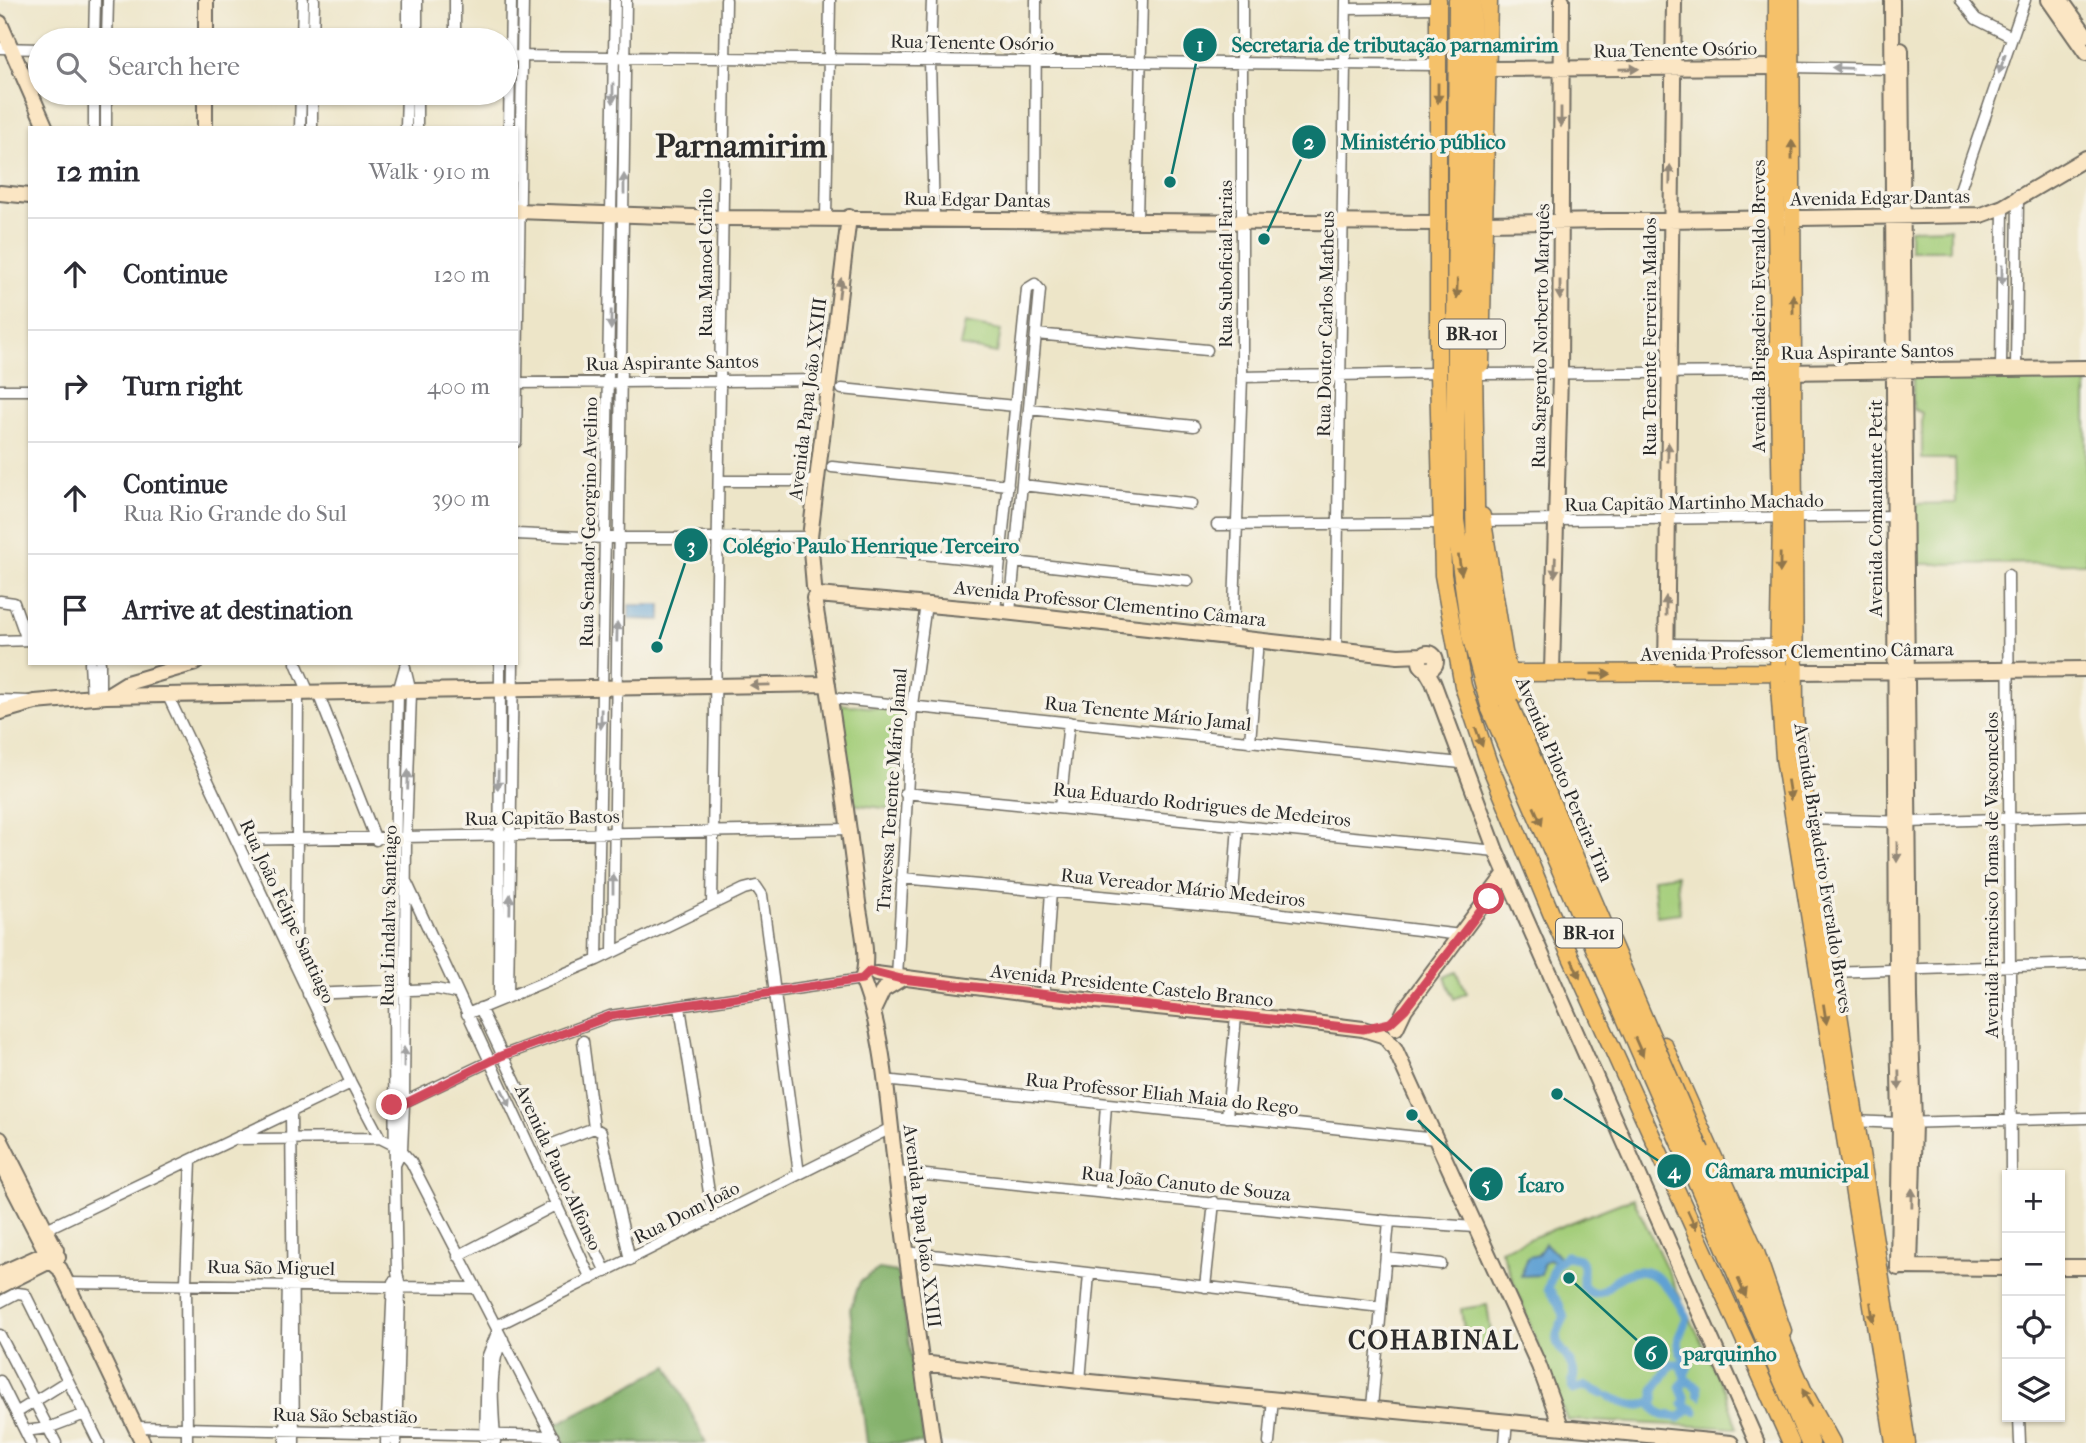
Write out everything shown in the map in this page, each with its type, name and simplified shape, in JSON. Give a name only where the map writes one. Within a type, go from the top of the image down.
[{"type":"highway","name":"Avenida Piloto Pereira Tim","points":[[1462,1],[1453,406],[1456,534],[1478,667],[1500,706],[1693,1154],[1810,1443]]},
{"type":"highway","name":"Avenida Piloto Pereira Tim","points":[[1462,1],[1471,223],[1476,571],[1493,653],[1500,706]]},
{"type":"highway","points":[[1440,439],[1453,406]]},
{"type":"highway","name":"Avenida Piloto Pereira Tim","points":[[1693,1154],[1827,1436]]},
{"type":"main road","points":[[1489,0],[1480,374],[1482,521],[1508,673],[1536,759],[1756,1252],[1773,1294],[1785,1351]]},
{"type":"main road","name":"Avenida Brigadeiro Everaldo Breves","points":[[1777,0],[1785,67]]},
{"type":"main road","name":"Avenida Brigadeiro Everaldo Breves","points":[[1791,0],[1785,67],[1784,218],[1787,519],[1797,672],[1796,728],[1826,972],[1873,1272],[1894,1443]]},
{"type":"main road","points":[[1438,4],[1437,223],[1441,523],[1443,575],[1460,671],[1477,732],[1551,913],[1791,1443]]},
{"type":"main road","name":"Avenida Brigadeiro Everaldo Breves","points":[[1787,519],[1778,672],[1783,758],[1826,972]]},
{"type":"main road","name":"Avenida Professor Clementino Câmara","points":[[1508,673],[1797,672]]},
{"type":"main road","points":[[1535,875],[1545,880],[1567,875],[1573,870],[1578,855]]},
{"type":"main road","points":[[1551,913],[1561,895],[1576,888],[1594,890]]},
{"type":"main road","name":"Avenida Brigadeiro Everaldo Breves","points":[[1873,1272],[1907,1443]]},
{"type":"main road","points":[[1827,1436],[1837,1443]]},
{"type":"street","points":[[95,28],[96,0]]},
{"type":"street","points":[[107,28],[108,0]]},
{"type":"street","points":[[206,0],[206,28]]},
{"type":"street","points":[[302,28],[303,0]]},
{"type":"street","points":[[313,28],[314,0]]},
{"type":"street","points":[[408,0],[408,28]]},
{"type":"street","points":[[417,0],[417,28]]},
{"type":"street","points":[[455,0],[455,28]]},
{"type":"street","points":[[510,28],[511,0]]},
{"type":"street","points":[[518,180],[523,0]]},
{"type":"street","name":"Rua Senador Georgino Avelino","points":[[615,0],[619,214]]},
{"type":"street","name":"Rua Senador Georgino Avelino","points":[[614,952],[605,538],[615,383],[626,0]]},
{"type":"street","name":"Rua Manoel Cirilo","points":[[712,904],[726,0]]},
{"type":"street","points":[[826,217],[830,0]]},
{"type":"street","points":[[932,0],[930,61],[934,218]]},
{"type":"street","points":[[1035,219],[1036,0]]},
{"type":"street","points":[[1137,220],[1142,0]]},
{"type":"street","name":"Rua Suboficial Farias","points":[[1233,636],[1239,527],[1242,377],[1241,0]]},
{"type":"street","name":"Rua Sargento Norberto Marquês","points":[[1552,671],[1560,375],[1562,0]]},
{"type":"street","name":"Rua Tenente Ferreira Maldos","points":[[1666,674],[1674,0]]},
{"type":"street","name":"Avenida Comandante Petit","points":[[1892,0],[1896,31],[1903,970],[1907,1123],[1904,1267]]},
{"type":"street","name":"Avenida Comandante Petit","points":[[1897,216],[1892,69],[1900,0]]},
{"type":"street","points":[[1961,0],[1976,19],[2012,37]]},
{"type":"street","points":[[1951,216],[2025,0]]},
{"type":"street","points":[[2049,0],[2086,53]]},
{"type":"street","points":[[2061,0],[2086,35]]},
{"type":"street","points":[[1346,5],[1438,4]]},
{"type":"street","name":"Rua Doutor Carlos Matheus","points":[[1336,648],[1346,5]]},
{"type":"street","points":[[0,23],[4,46],[28,104]]},
{"type":"street","points":[[4,46],[28,48]]},
{"type":"street","points":[[4,46],[28,93]]},
{"type":"street","name":"Rua Tenente Osório","points":[[518,56],[1438,65]]},
{"type":"street","name":"Rua Tenente Osório","points":[[1489,69],[1892,69]]},
{"type":"street","points":[[28,105],[37,126]]},
{"type":"street","points":[[34,105],[45,126]]},
{"type":"street","points":[[94,105],[94,126]]},
{"type":"street","points":[[106,105],[106,126]]},
{"type":"street","points":[[205,105],[205,126]]},
{"type":"street","points":[[300,126],[301,105]]},
{"type":"street","points":[[312,105],[312,126]]},
{"type":"street","points":[[406,126],[407,105]]},
{"type":"street","points":[[417,105],[417,126]]},
{"type":"street","points":[[509,105],[509,126]]},
{"type":"street","name":"Avenida Edgar Dantas","points":[[1485,223],[1985,215],[2086,158]]},
{"type":"street","points":[[0,193],[28,196]]},
{"type":"street","points":[[2009,368],[2018,195]]},
{"type":"street","points":[[2003,207],[2009,368]]},
{"type":"street","name":"Rua Edgar Dantas","points":[[518,211],[722,218],[1437,223]]},
{"type":"street","name":"Avenida Papa João XXIII","points":[[849,217],[810,537],[815,593],[849,829],[863,949],[871,978],[933,1443]]},
{"type":"street","points":[[1035,284],[1040,290],[1022,485],[1014,562],[1002,612],[1000,562],[1007,485],[1027,289],[1035,284]]},
{"type":"street","points":[[1026,302],[1039,303]]},
{"type":"street","points":[[1036,334],[1208,350]]},
{"type":"street","name":"Rua Aspirante Santos","points":[[1480,374],[2086,368]]},
{"type":"street","points":[[1242,377],[1438,373]]},
{"type":"street","points":[[1018,376],[1032,378]]},
{"type":"street","name":"Rua Aspirante Santos","points":[[518,383],[828,380]]},
{"type":"street","name":"Rua Senador Georgino Avelino","points":[[597,960],[599,834],[619,538],[615,383]]},
{"type":"street","points":[[842,389],[1015,406]]},
{"type":"street","points":[[0,390],[28,390]]},
{"type":"street","points":[[1029,409],[1194,426]]},
{"type":"street","points":[[1011,453],[1025,454]]},
{"type":"street","points":[[832,467],[1007,485]]},
{"type":"street","points":[[719,481],[818,481]]},
{"type":"street","points":[[1022,485],[1191,504]]},
{"type":"street","name":"Rua Capitão Martinho Machado","points":[[1482,521],[1901,516]]},
{"type":"street","points":[[1217,525],[1239,527],[1441,523]]},
{"type":"street","points":[[1003,531],[1017,532]]},
{"type":"street","points":[[518,534],[605,538],[810,537]]},
{"type":"street","points":[[825,544],[1000,562]]},
{"type":"street","points":[[1014,562],[1188,581]]},
{"type":"street","name":"Avenida Francisco Tomas de Vasconcelos","points":[[2008,575],[2011,1170]]},
{"type":"street","name":"Avenida Professor Clementino Câmara","points":[[815,593],[1336,648],[1398,656],[1429,666],[1448,665],[1460,671]]},
{"type":"street","points":[[0,601],[14,603],[28,638]]},
{"type":"street","name":"Travessa Tenente Mário Jamal","points":[[899,979],[905,793],[912,705],[926,604]]},
{"type":"street","points":[[1453,633],[1448,649],[1429,666],[1461,763],[1519,904],[1757,1443]]},
{"type":"street","points":[[1250,741],[1258,639]]},
{"type":"street","points":[[0,641],[28,640]]},
{"type":"street","points":[[1666,644],[1779,645]]},
{"type":"street","points":[[91,665],[99,697]]},
{"type":"street","points":[[99,697],[100,665]]},
{"type":"street","points":[[99,697],[118,686],[188,665]]},
{"type":"street","points":[[297,665],[376,840]]},
{"type":"street","name":"Rua Lindalva Santiago","points":[[397,1146],[392,1105],[392,990],[405,665]]},
{"type":"street","points":[[500,665],[512,744],[511,835],[504,928]]},
{"type":"street","points":[[504,998],[504,928],[498,835],[499,744],[506,690],[512,665]]},
{"type":"street","name":"Avenida Professor Clementino Câmara","points":[[1797,672],[2086,669]]},
{"type":"street","points":[[0,700],[35,702],[99,697],[717,685],[829,691]]},
{"type":"street","name":"Rua Tenente Mário Jamal","points":[[829,691],[912,705],[1461,763]]},
{"type":"street","points":[[296,967],[297,841],[308,693]]},
{"type":"street","name":"Rua João Felipe Santiago","points":[[168,696],[308,994],[380,1138]]},
{"type":"street","points":[[0,712],[35,702]]},
{"type":"street","points":[[1060,808],[1069,722]]},
{"type":"street","points":[[499,744],[512,744]]},
{"type":"street","name":"Rua Eduardo Rodrigues de Medeiros","points":[[905,793],[1496,851]]},
{"type":"street","points":[[1808,819],[1903,822],[2086,817]]},
{"type":"street","points":[[1232,908],[1238,825]]},
{"type":"street","name":"Rua Capitão Bastos","points":[[236,840],[376,840],[498,835],[849,829]]},
{"type":"street","name":"Rua Lindalva Santiago","points":[[391,1438],[397,1272],[395,1166],[404,1104],[406,880],[400,839]]},
{"type":"street","points":[[1506,873],[1390,1033],[1474,1227],[1539,1366],[1561,1426]]},
{"type":"street","name":"Rua Vereador Mário Medeiros","points":[[902,878],[1232,908],[1461,935]]},
{"type":"street","name":"Avenida Paulo Alfonso","points":[[406,880],[456,993],[591,1279]]},
{"type":"street","points":[[467,1014],[597,960],[751,886],[760,890],[799,1174]]},
{"type":"street","points":[[1044,996],[1051,891]]},
{"type":"street","points":[[1486,900],[1503,898],[1519,904]]},
{"type":"street","points":[[1826,972],[2086,964]]},
{"type":"street","points":[[392,1105],[404,1104],[501,1056],[610,1016],[871,978]]},
{"type":"street","name":"Avenida Presidente Castelo Branco","points":[[871,978],[1390,1033]]},
{"type":"street","points":[[874,1012],[883,990],[899,979]]},
{"type":"street","points":[[308,994],[436,989],[456,993]]},
{"type":"street","points":[[680,1007],[713,1218]]},
{"type":"street","name":"Avenida Paulo Alfonso","points":[[480,1008],[607,1272]]},
{"type":"street","points":[[1227,1118],[1236,1016]]},
{"type":"street","points":[[583,1041],[594,1128]]},
{"type":"street","name":"Rua Professor Eliah Maia do Rego","points":[[884,1080],[1436,1139]]},
{"type":"street","points":[[41,1231],[351,1083]]},
{"type":"street","points":[[1100,1191],[1106,1105]]},
{"type":"street","points":[[291,1112],[290,1431],[294,1443]]},
{"type":"street","points":[[1849,1121],[1907,1123],[2086,1118]]},
{"type":"street","points":[[545,1147],[594,1128]]},
{"type":"street","points":[[594,1128],[601,1132],[630,1260]]},
{"type":"street","name":"Rua Dom João","points":[[499,1332],[591,1279],[891,1128]]},
{"type":"street","points":[[237,1139],[380,1138],[397,1146],[555,1440]]},
{"type":"street","points":[[0,1139],[6,1165],[144,1443]]},
{"type":"street","points":[[187,1443],[186,1282],[191,1160]]},
{"type":"street","name":"Rua João Canuto de Souza","points":[[896,1172],[1474,1227]]},
{"type":"street","points":[[1206,1287],[1214,1202]]},
{"type":"street","points":[[458,1256],[557,1204]]},
{"type":"street","points":[[1372,1407],[1389,1221]]},
{"type":"street","points":[[906,1252],[1381,1307]]},
{"type":"street","points":[[0,1275],[54,1258]]},
{"type":"street","points":[[0,1286],[54,1258]]},
{"type":"street","points":[[1386,1258],[1441,1264]]},
{"type":"street","points":[[1873,1272],[1904,1267],[2002,1268]]},
{"type":"street","points":[[2065,1267],[2086,1267]]},
{"type":"street","points":[[1080,1381],[1089,1274]]},
{"type":"street","name":"Rua São Miguel","points":[[66,1283],[186,1282],[475,1288]]},
{"type":"street","points":[[0,1302],[17,1293],[25,1294],[99,1443]]},
{"type":"street","points":[[490,1440],[487,1358],[499,1332]]},
{"type":"street","points":[[0,1335],[56,1443]]},
{"type":"street","points":[[921,1363],[1080,1381],[1561,1426],[1606,1437],[1731,1443]]},
{"type":"street","points":[[0,1381],[31,1443]]},
{"type":"street","points":[[16,1413],[67,1381]]},
{"type":"street","points":[[1269,1443],[1273,1398]]},
{"type":"street","points":[[25,1431],[48,1428],[85,1414]]},
{"type":"street","points":[[1505,1443],[1507,1421]]},
{"type":"street","points":[[1723,1442],[1742,1432],[1747,1421]]},
{"type":"street","points":[[2019,1422],[2020,1443]]},
{"type":"street","name":"Rua São Sebastião","points":[[136,1427],[290,1431],[391,1438],[555,1440]]},
{"type":"street","points":[[285,1443],[290,1431]]},
{"type":"green space","points":[[1950,228],[1950,250],[1910,250],[1910,229]]},
{"type":"green space","points":[[965,323],[1001,330],[997,353],[960,346]]},
{"type":"green space","points":[[2086,374],[2086,563],[1913,564],[1913,504],[1956,503],[1955,459],[1922,459],[1922,413],[1913,409],[1913,375]]},
{"type":"green space","points":[[838,704],[908,711],[899,810],[852,804]]},
{"type":"green space","points":[[1676,875],[1680,913],[1657,916],[1653,878]]},
{"type":"green space","points":[[1457,972],[1467,993],[1454,999],[1445,977]]},
{"type":"green space","points":[[1633,1198],[1725,1391],[1737,1428],[1567,1420],[1501,1250]]},
{"type":"green space","points":[[879,1269],[897,1272],[899,1277],[924,1443],[867,1443],[850,1309],[860,1282]]},
{"type":"green space","points":[[1487,1305],[1493,1346],[1467,1349],[1461,1309]]},
{"type":"green space","points":[[668,1366],[706,1443],[565,1443],[555,1425]]},
{"type":"water","points":[[629,605],[661,605],[661,620],[629,619]]},
{"type":"water","points":[[1545,1243],[1560,1258],[1557,1263],[1549,1260],[1543,1264],[1541,1275],[1521,1276],[1528,1257],[1538,1255]]},
{"type":"waterway","points":[[1602,1394],[1586,1386],[1573,1390],[1573,1369],[1558,1345],[1557,1335],[1564,1318],[1559,1304],[1548,1289],[1555,1266],[1566,1256],[1579,1259],[1583,1265],[1583,1285],[1591,1293],[1603,1290],[1631,1272],[1642,1271],[1660,1280],[1676,1298],[1687,1318],[1678,1341],[1680,1352],[1689,1364],[1685,1373]]},
{"type":"waterway","points":[[1610,1397],[1632,1405],[1643,1405],[1654,1400],[1654,1390],[1671,1364],[1680,1364],[1686,1380],[1697,1387],[1698,1394]]},
{"type":"waterway","points":[[1686,1380],[1680,1387],[1685,1399],[1683,1404],[1695,1411]]},
{"type":"waterway","points":[[1698,1394],[1701,1400]]},
{"type":"waterway","points":[[1650,1403],[1664,1416],[1679,1418],[1688,1410]]},
{"type":"place","name":"Secretaria de tributação parnamirim","points":[[1170,182]]},
{"type":"place","name":"Ministério público","points":[[1264,239]]},
{"type":"place","name":"Colégio Paulo Henrique Terceiro","points":[[657,647]]},
{"type":"place","name":"Câmara municipal","points":[[1557,1094]]},
{"type":"place","name":"Ícaro","points":[[1412,1115]]},
{"type":"place","name":"parquinho","points":[[1569,1278]]},
{"type":"district","name":"Parnamirim","points":[[741,145]]},
{"type":"district","name":"COHABINAL","points":[[1434,1340]]},
{"type":"route","points":[[392,1105],[404,1104],[501,1056],[594,1020],[862,979],[865,973],[870,971],[901,979],[1044,996],[1363,1029],[1390,1023],[1405,1009],[1489,899]]}]
